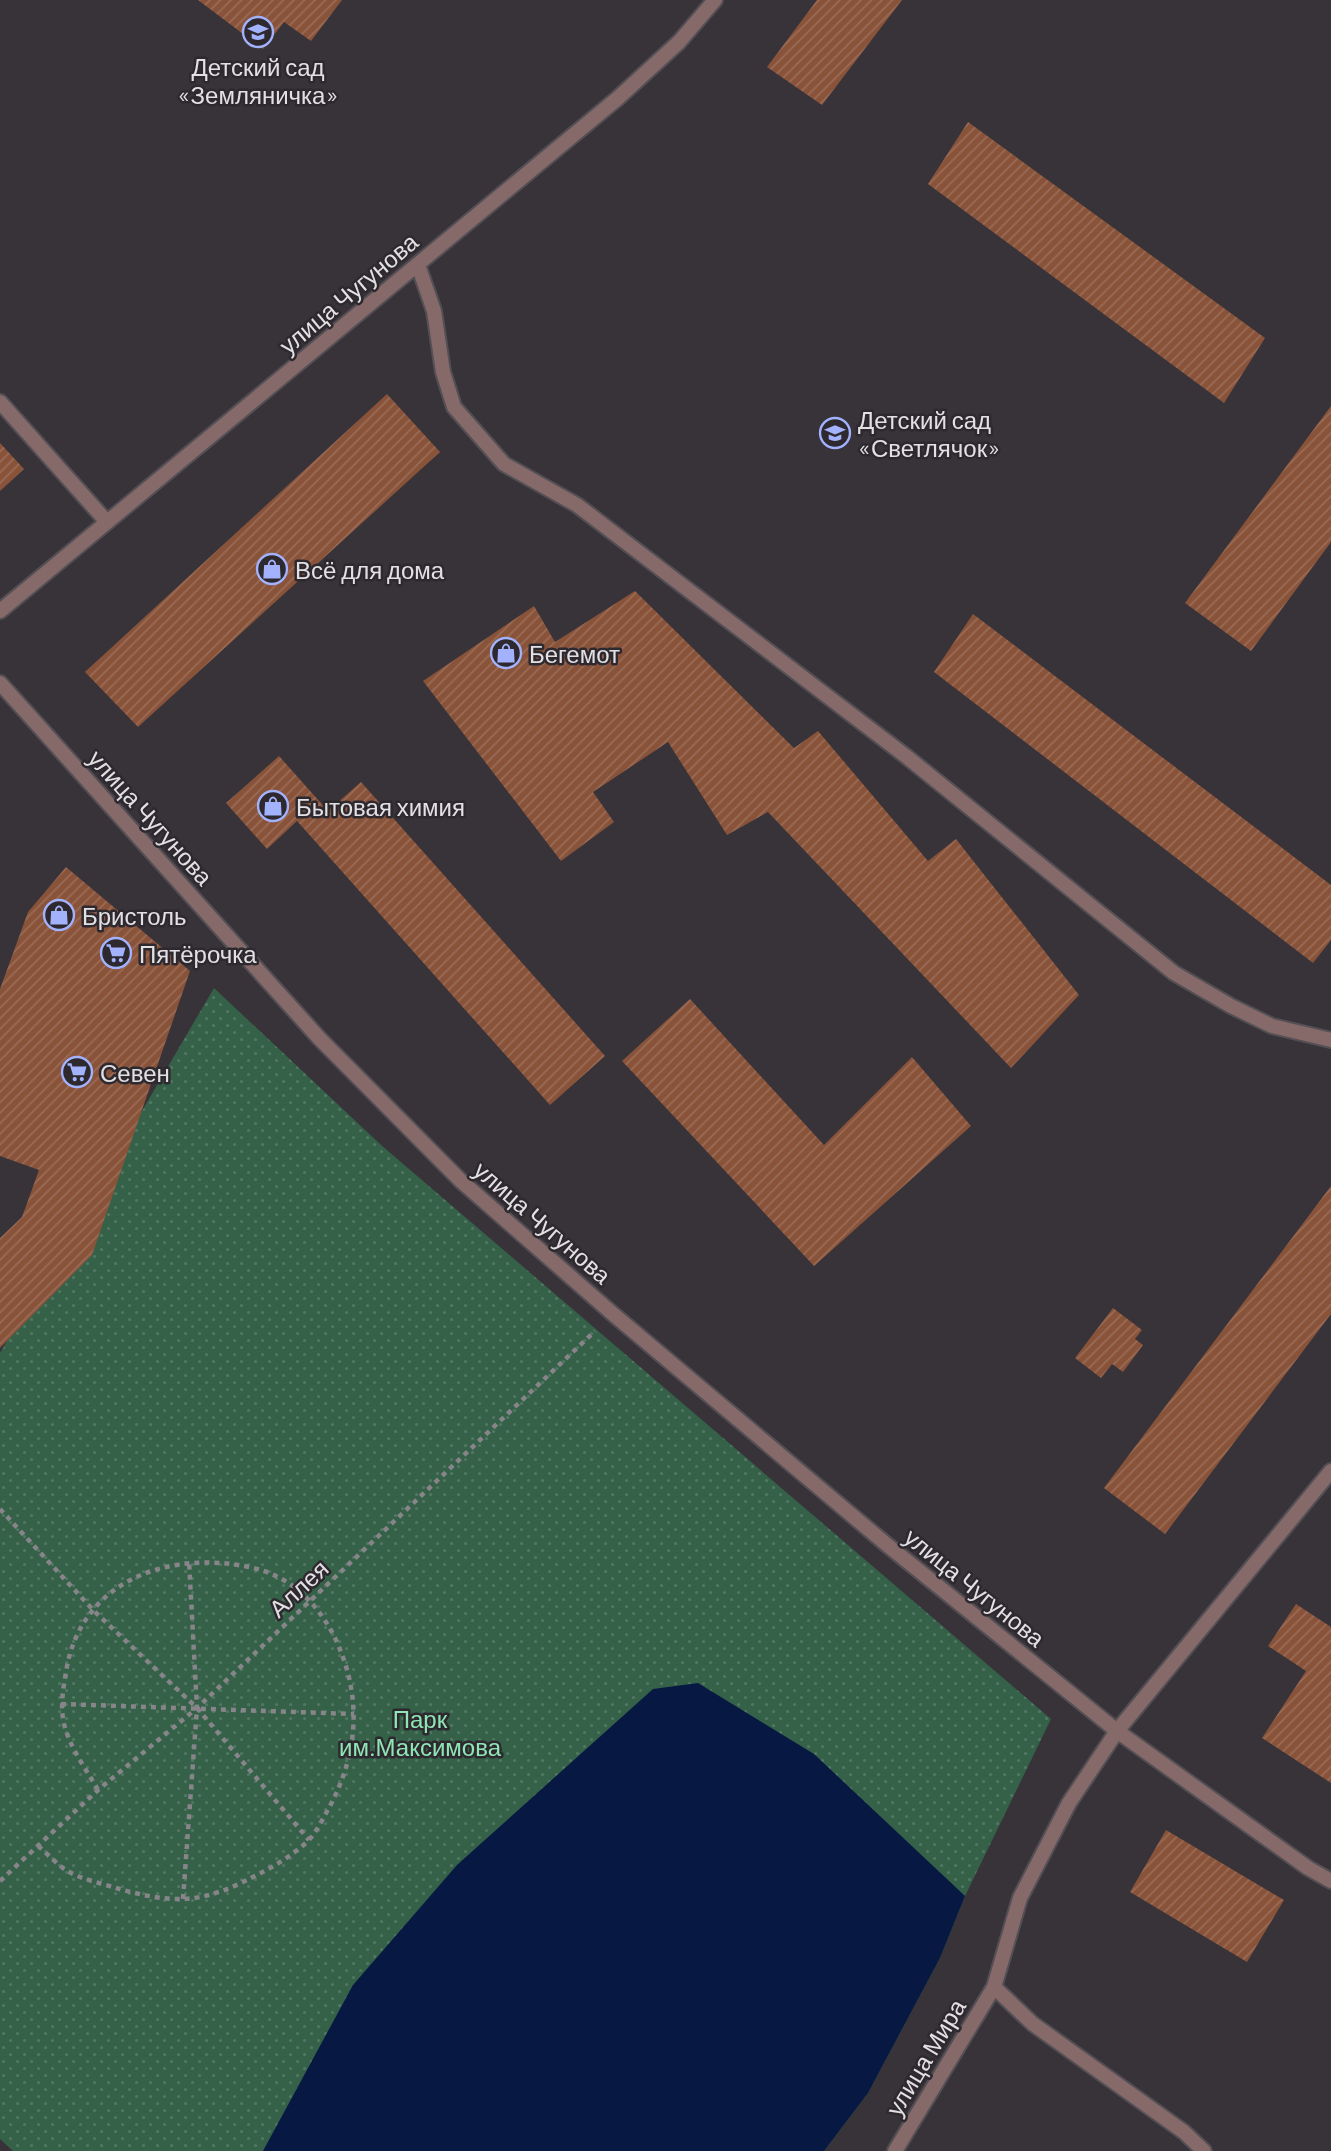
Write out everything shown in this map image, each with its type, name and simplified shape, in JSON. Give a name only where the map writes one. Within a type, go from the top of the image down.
[{"type":"street","name":"улица Чугунова","points":[[0,611],[618,98],[679,42],[715,0]]},
{"type":"street","points":[[418,265],[434,311],[443,372],[454,407],[504,464],[577,505],[907,757],[1174,973],[1272,1026],[1331,1040]]},
{"type":"street","points":[[0,402],[107,522]]},
{"type":"street","name":"улица Чугунова","points":[[0,683],[319,1038],[461,1181],[886,1544],[1117,1731],[1308,1868],[1331,1881]]},
{"type":"street","points":[[1204,2151],[1184,2132],[1033,2024],[994,1987],[1020,1898],[1069,1803],[1117,1731],[1331,1471]]},
{"type":"street","name":"улица Мира","points":[[895,2151],[994,1987]]},
{"type":"path","name":"Аллея","points":[[0,1881],[98,1790],[197,1708],[614,1314]]},
{"type":"path","points":[[0,1509],[94,1611],[197,1708],[309,1840]]},
{"type":"path","points":[[183,1899],[197,1708],[189,1561]]},
{"type":"path","points":[[38,1846],[67,1871],[97,1882],[128,1891],[183,1899],[218,1892],[267,1871],[309,1840],[335,1796],[346,1767],[353,1742],[354,1714],[350,1682],[340,1650],[329,1626],[310,1600],[289,1581],[270,1573],[231,1563],[189,1561],[147,1571],[126,1581],[107,1596],[77,1634],[68,1660],[61,1704],[65,1726],[75,1752],[98,1790]]},
{"type":"path","points":[[61,1704],[354,1714]]},
{"type":"green space","name":"Парк им.Максимова","points":[[214,988],[381,1145],[1051,1719],[965,1896],[940,1958],[868,2093],[824,2151],[13,2151],[0,2139],[0,1353]]},
{"type":"water","points":[[698,1683],[814,1754],[965,1896],[940,1958],[868,2093],[824,2151],[263,2151],[353,1985],[457,1865],[653,1689]]},
{"type":"building","name":"Детский сад «Земляничка»","points":[[198,0],[342,0],[311,41],[284,22],[263,49]]},
{"type":"building","points":[[817,0],[902,0],[822,105],[767,67]]},
{"type":"building","points":[[968,122],[1265,338],[1224,403],[928,184]]},
{"type":"building","points":[[387,394],[440,452],[138,727],[85,672]]},
{"type":"building","points":[[1331,406],[1331,542],[1251,651],[1185,603]]},
{"type":"building","points":[[0,443],[24,469],[0,491]]},
{"type":"building","points":[[635,591],[794,748],[818,731],[928,861],[956,839],[1079,995],[1011,1068],[768,812],[727,835],[668,742],[593,792],[614,822],[561,861],[423,681],[534,606],[555,642]]},
{"type":"building","points":[[973,614],[1331,885],[1331,940],[1313,963],[934,672]]},
{"type":"building","points":[[279,756],[328,811],[361,782],[605,1056],[550,1105],[297,821],[267,849],[226,803]]},
{"type":"building","name":"Севен","points":[[66,867],[190,971],[92,1255],[0,1348],[0,1238],[22,1217],[39,1170],[0,1156],[0,989],[28,912]]},
{"type":"building","points":[[690,999],[824,1145],[912,1057],[971,1126],[814,1266],[622,1061]]},
{"type":"building","points":[[1331,1186],[1331,1314],[1165,1534],[1104,1488]]},
{"type":"building","points":[[1113,1308],[1142,1330],[1135,1339],[1143,1345],[1123,1372],[1112,1364],[1101,1378],[1075,1358]]},
{"type":"building","points":[[1296,1604],[1331,1627],[1331,1783],[1262,1738],[1306,1671],[1268,1646]]},
{"type":"building","points":[[1166,1830],[1284,1900],[1247,1962],[1130,1892]]},
{"type":"place","name":"Детский сад «Земляничка»","points":[[258,32]]},
{"type":"place","name":"Детский сад «Светлячок»","points":[[835,433]]},
{"type":"place","name":"Всё для дома","points":[[272,569]]},
{"type":"place","name":"Бегемот","points":[[506,653]]},
{"type":"place","name":"Бытовая химия","points":[[273,806]]},
{"type":"place","name":"Бристоль","points":[[59,915]]},
{"type":"place","name":"Пятёрочка","points":[[116,953]]},
{"type":"place","name":"Севен","points":[[77,1072]]}]
